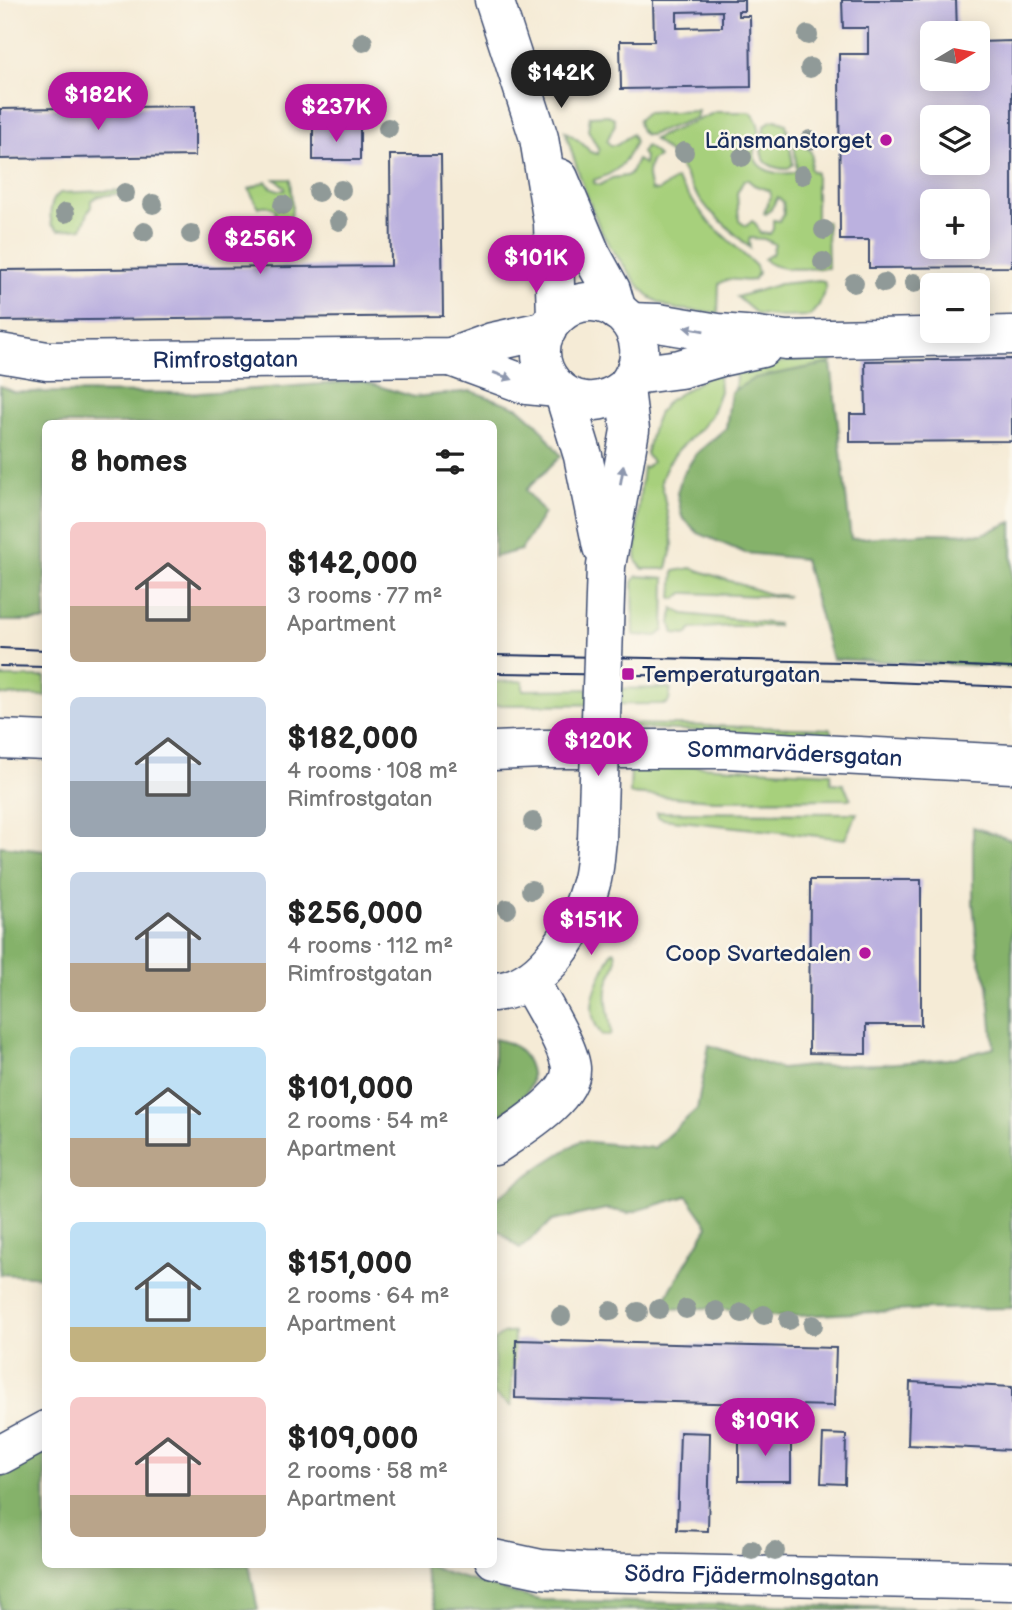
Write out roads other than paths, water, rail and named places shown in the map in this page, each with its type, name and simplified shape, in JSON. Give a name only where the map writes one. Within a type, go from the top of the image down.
[{"type":"street","points":[[494,0],[539,138],[553,223],[551,323],[543,340],[542,361],[550,380],[560,391],[579,400],[595,401],[611,397],[629,382],[786,340]]},
{"type":"street","points":[[497,1144],[549,1106],[563,1092],[571,1071],[568,1053],[511,986],[552,960],[567,940],[592,882],[597,840],[606,566],[630,430],[629,382],[640,358],[638,339],[591,254],[558,175],[539,138]]},
{"type":"street","points":[[551,323],[570,307],[586,303],[602,304],[623,316],[658,323],[786,340],[1012,335]]},
{"type":"street","name":"Rimfrostgatan","points":[[451,358],[551,323]]},
{"type":"street","name":"Rimfrostgatan","points":[[0,353],[47,361],[451,358],[527,385],[560,391]]},
{"type":"street","points":[[560,391],[583,456],[606,566]]},
{"type":"street","points":[[0,739],[42,741]]},
{"type":"street","name":"Sommarvädersgatan","points":[[497,751],[726,749],[1012,764]]},
{"type":"street","points":[[0,1455],[42,1432]]},
{"type":"street","name":"Södra Fjädermolnsgatan","points":[[497,1560],[541,1569],[584,1572],[1012,1581]]},
{"type":"tram line","points":[[0,648],[42,650]]},
{"type":"tram line","points":[[497,655],[1012,668]]},
{"type":"tram line","points":[[0,666],[42,667]]},
{"type":"tram line","points":[[497,673],[767,677],[1012,687]]},
{"type":"place","name":"Länsmanstorget","points":[[886,140]]},
{"type":"place","name":"Temperaturgatan","points":[[628,674]]},
{"type":"place","name":"Coop Svartedalen","points":[[865,953]]}]
